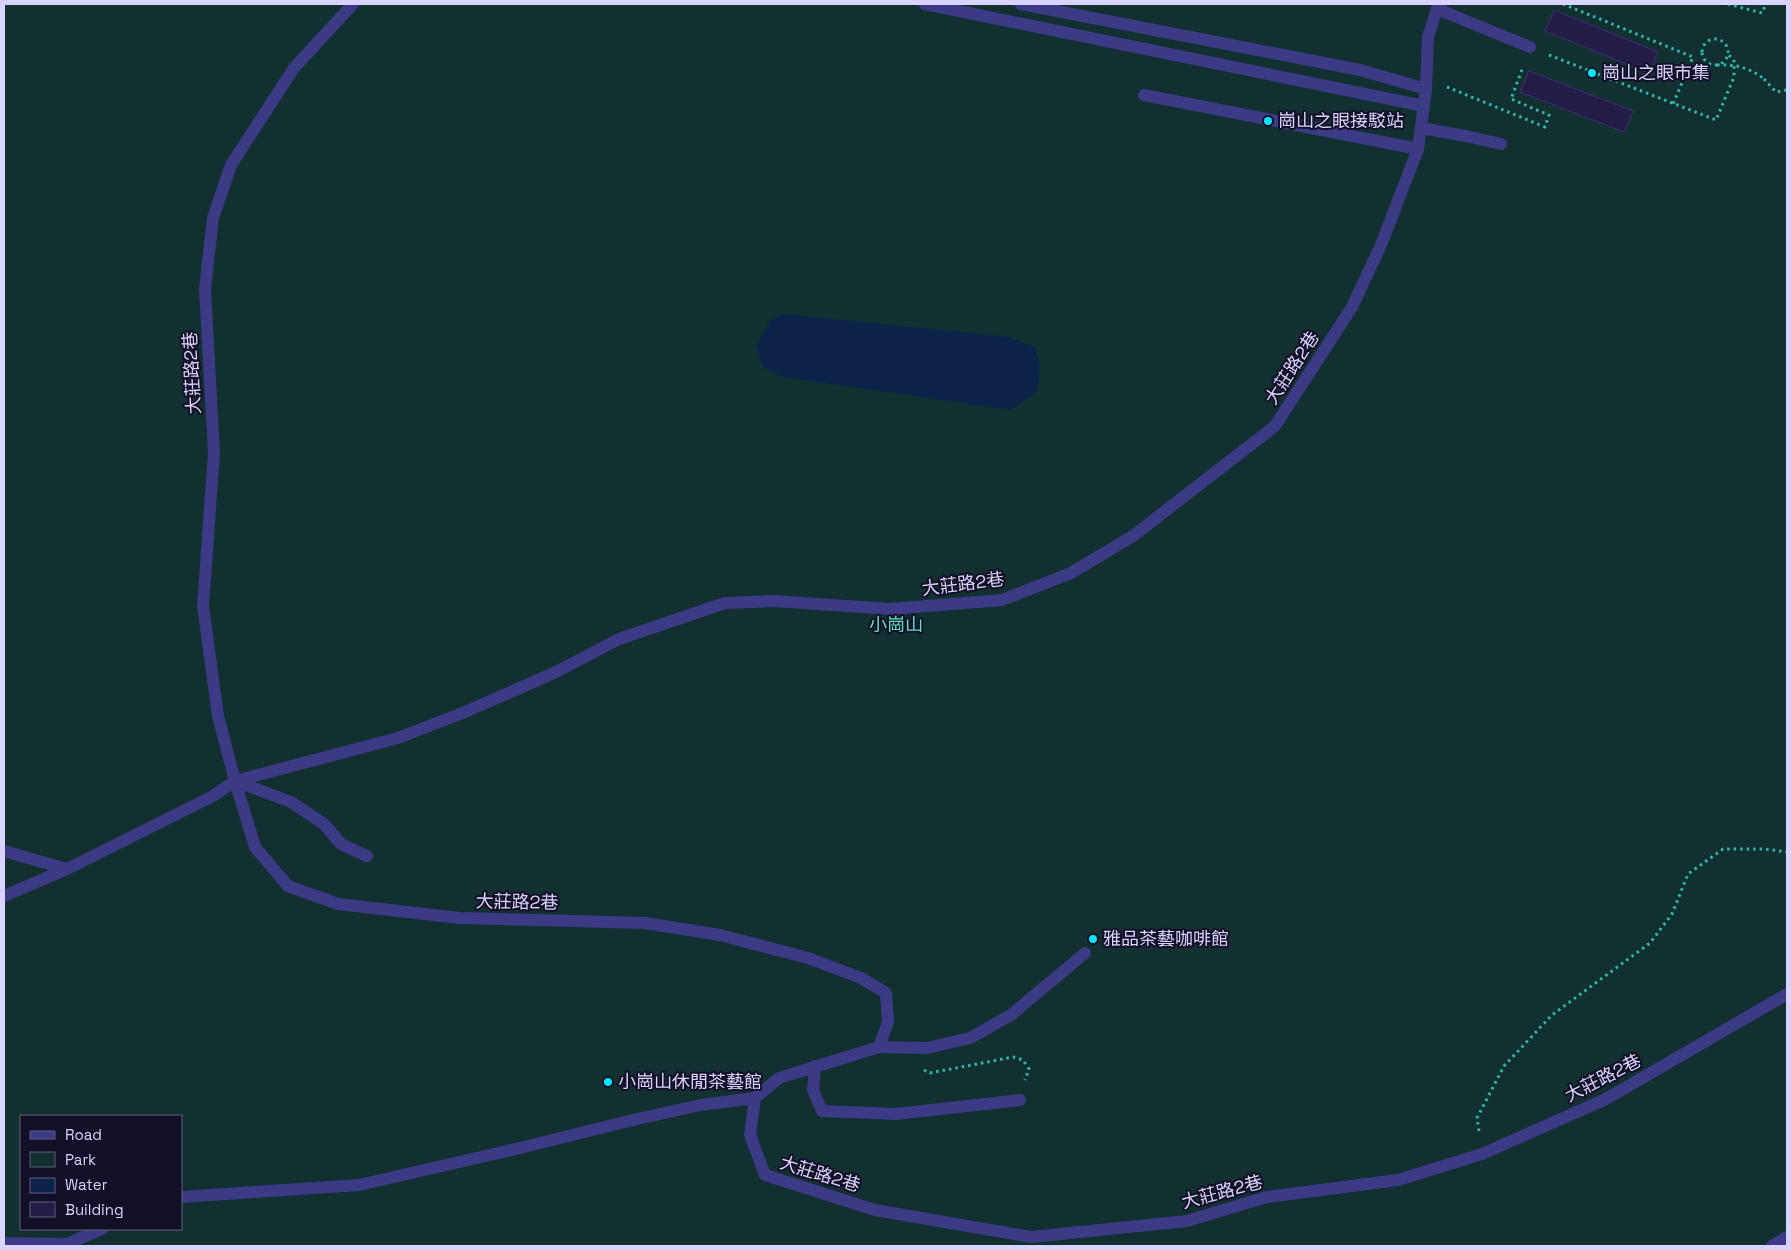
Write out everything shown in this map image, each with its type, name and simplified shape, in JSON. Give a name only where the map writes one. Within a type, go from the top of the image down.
[{"type":"street","name":"大莊路2巷","points":[[353,4],[294,68],[230,165],[213,218],[205,289],[214,453],[203,606],[218,716],[255,847],[288,886],[338,904],[458,918],[645,922],[720,935],[808,958],[861,978],[886,993],[888,1022],[879,1047]]},
{"type":"street","points":[[925,4],[1424,106]]},
{"type":"street","points":[[1021,4],[1426,84]]},
{"type":"street","name":"大莊路2巷","points":[[235,781],[398,738],[465,712],[556,672],[619,639],[725,603],[774,601],[890,610],[1002,600],[1071,573],[1134,536],[1275,426],[1352,307],[1380,245],[1418,149],[1426,84],[1428,37],[1439,6]]},
{"type":"street","points":[[1439,6],[1530,47]]},
{"type":"street","points":[[1144,94],[1418,149]]},
{"type":"street","points":[[1422,128],[1501,144]]},
{"type":"street","points":[[4,896],[67,869],[213,796],[235,781],[291,802],[324,824],[341,844],[367,856]]},
{"type":"street","points":[[4,851],[67,869]]},
{"type":"street","points":[[182,1198],[360,1185],[637,1119],[701,1105],[755,1098],[778,1078],[879,1047],[927,1048],[970,1038],[1011,1015],[1085,953]]},
{"type":"street","name":"大莊路2巷","points":[[755,1098],[750,1135],[765,1175],[875,1210],[1032,1237],[1187,1221],[1267,1197],[1398,1180],[1482,1154],[1606,1100],[1787,994]]},
{"type":"street","points":[[815,1066],[813,1090],[822,1111],[896,1114],[1020,1100]]},
{"type":"street","points":[[4,1243],[67,1244],[100,1230]]},
{"type":"street","points":[[1772,1246],[1787,1237]]},
{"type":"path","points":[[1563,4],[1692,57],[1673,104]]},
{"type":"path","points":[[1728,4],[1762,12],[1766,4]]},
{"type":"path","points":[[1426,84],[1545,127],[1549,115],[1511,98],[1530,47],[1716,120],[1734,76],[1734,61],[1728,54],[1727,46],[1722,40],[1714,39],[1707,41],[1702,47],[1702,55],[1710,64],[1717,65],[1739,66],[1755,72],[1776,92],[1786,90]]},
{"type":"path","points":[[1717,65],[1724,61],[1728,54]]},
{"type":"path","points":[[1482,1154],[1477,1118],[1504,1066],[1552,1015],[1650,943],[1672,914],[1688,874],[1723,849],[1765,849],[1787,852]]},
{"type":"path","points":[[903,1048],[907,1061],[930,1073],[1013,1057],[1024,1060],[1029,1069],[1020,1100]]},
{"type":"green space","name":"小崗山","points":[[4,4],[1787,4],[1787,1246],[4,1246]]},
{"type":"water","points":[[783,314],[1008,337],[1035,347],[1040,366],[1037,391],[1011,410],[784,377],[763,367],[756,346],[770,321]]},
{"type":"building","points":[[1554,10],[1658,52],[1649,73],[1545,31]]},
{"type":"building","points":[[1529,71],[1633,111],[1624,132],[1520,92]]},
{"type":"place","name":"崗山之眼市集","points":[[1592,73]]},
{"type":"place","name":"崗山之眼接駁站","points":[[1268,121]]},
{"type":"place","name":"雅品茶藝咖啡館","points":[[1093,939]]},
{"type":"place","name":"小崗山休閒茶藝館","points":[[608,1082]]}]
